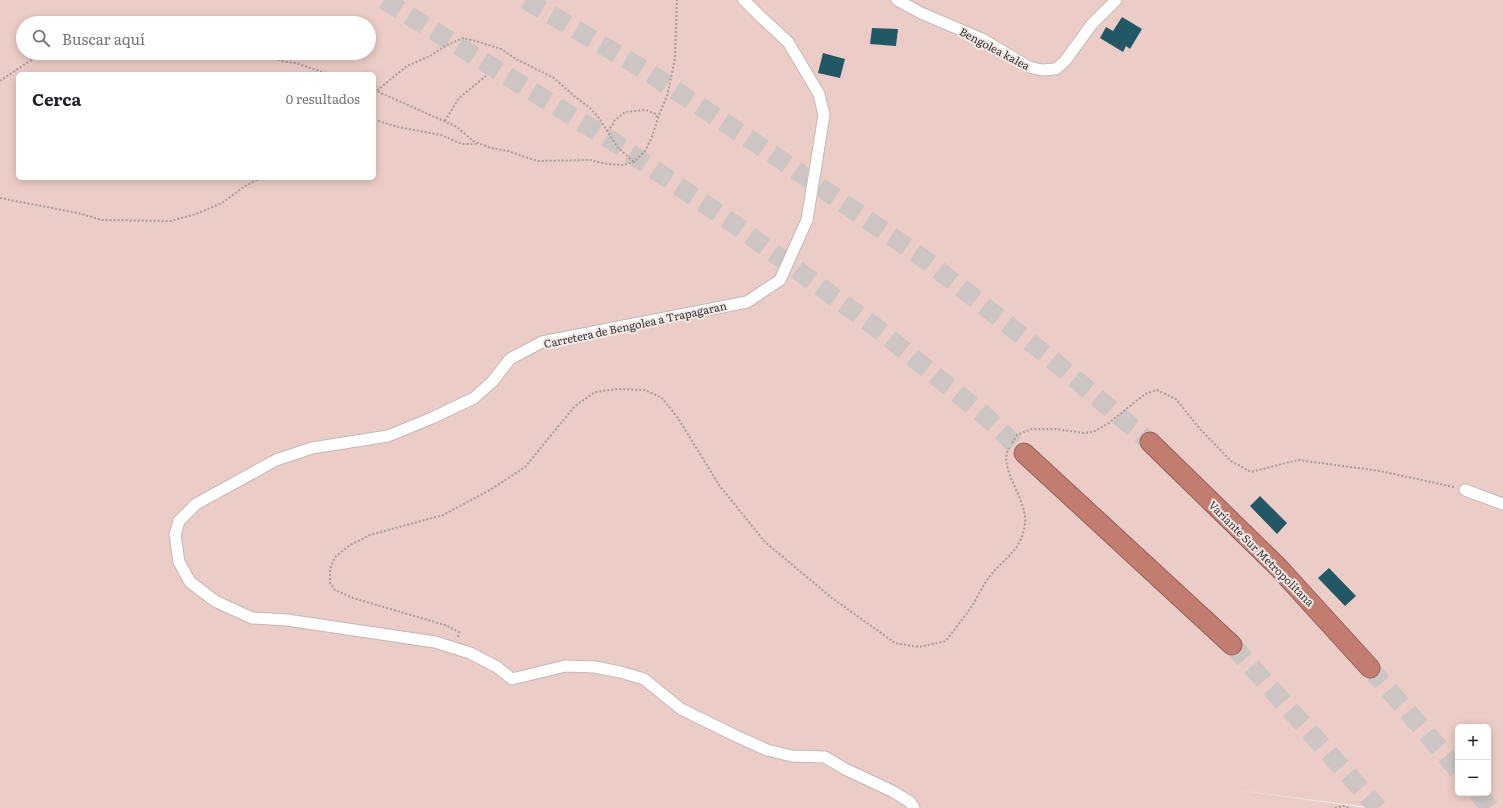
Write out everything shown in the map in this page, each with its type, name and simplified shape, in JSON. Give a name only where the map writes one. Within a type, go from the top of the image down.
[{"type":"highway","name":"Variante Sur Metropolitana","points":[[1150,442],[1278,567],[1370,668]]},
{"type":"highway","points":[[1024,453],[1232,645]]},
{"type":"street","name":"Carretera de Bengolea a Trapagaran","points":[[744,0],[761,18],[788,42],[819,94],[824,115],[807,220],[780,280],[747,302],[542,342],[510,359],[492,382],[474,398],[432,418],[388,436],[312,448],[276,460],[196,504],[179,521],[175,535],[179,562],[190,582],[215,602],[252,618],[287,620],[384,633],[434,642],[470,653],[497,667],[512,679],[565,666],[595,667],[644,679],[681,709],[736,736],[766,750],[792,756],[825,757],[845,769],[892,791],[910,802],[914,808]]},
{"type":"street","name":"Bengolea kalea","points":[[897,0],[921,13],[982,39],[1029,67],[1042,70],[1056,68],[1065,61],[1092,24],[1116,0]]},
{"type":"street","points":[[1465,490],[1503,504]]},
{"type":"path","points":[[376,91],[457,127],[472,142],[491,148],[508,151],[537,161],[590,160],[607,164],[623,165],[634,162],[645,151],[652,137],[667,96],[674,65],[677,0]]},
{"type":"path","points":[[376,90],[407,66],[464,38],[501,49],[516,59],[554,78],[590,108],[618,148],[634,162]]},
{"type":"path","points":[[0,81],[31,60]]},
{"type":"path","points":[[279,60],[296,63],[322,72]]},
{"type":"path","points":[[445,121],[459,98],[486,76]]},
{"type":"path","points":[[607,131],[612,126],[614,121],[625,112],[646,110],[656,114],[658,118]]},
{"type":"path","points":[[376,121],[441,136],[462,144],[478,144]]},
{"type":"path","points":[[0,198],[78,213],[102,220],[171,221],[196,214],[222,203],[242,188],[256,180]]},
{"type":"path","points":[[456,648],[459,632],[444,625],[353,598],[335,590],[330,583],[330,569],[335,557],[350,545],[370,535],[443,515],[490,490],[525,467],[575,406],[595,392],[617,389],[645,390],[662,398],[678,418],[719,485],[765,542],[832,598],[895,643],[920,647],[946,641],[970,608],[988,579],[1010,556],[1022,538],[1026,521],[1021,499],[1008,470],[1006,452],[1017,435],[1031,429],[1056,429],[1084,433],[1093,432],[1109,423],[1145,394],[1157,390],[1176,399],[1200,429],[1231,461],[1251,472],[1298,460],[1380,472],[1465,490]]},
{"type":"path","points":[[1335,808],[1343,806],[1351,808]]},
{"type":"shaded area","points":[[0,0],[1503,0],[1503,808],[1377,808],[1228,789],[1366,808],[0,808]]},
{"type":"building","points":[[1122,17],[1142,29],[1130,49],[1126,46],[1123,52],[1100,38],[1106,27],[1113,31]]},
{"type":"building","points":[[872,28],[898,29],[896,46],[870,44]]},
{"type":"building","points":[[823,53],[845,59],[840,78],[818,73]]},
{"type":"building","points":[[1260,496],[1287,523],[1277,534],[1250,506]]},
{"type":"building","points":[[1329,568],[1356,596],[1345,606],[1318,578]]},
{"type":"tunnel","points":[[384,0],[614,142],[734,224],[874,326],[984,415],[1024,453]]},
{"type":"tunnel","points":[[526,0],[643,69],[777,157],[927,261],[1049,357],[1150,442]]},
{"type":"tunnel","points":[[1232,645],[1378,808]]},
{"type":"tunnel","points":[[1370,668],[1455,767]]},
{"type":"tunnel","points":[[1480,796],[1490,808]]}]
